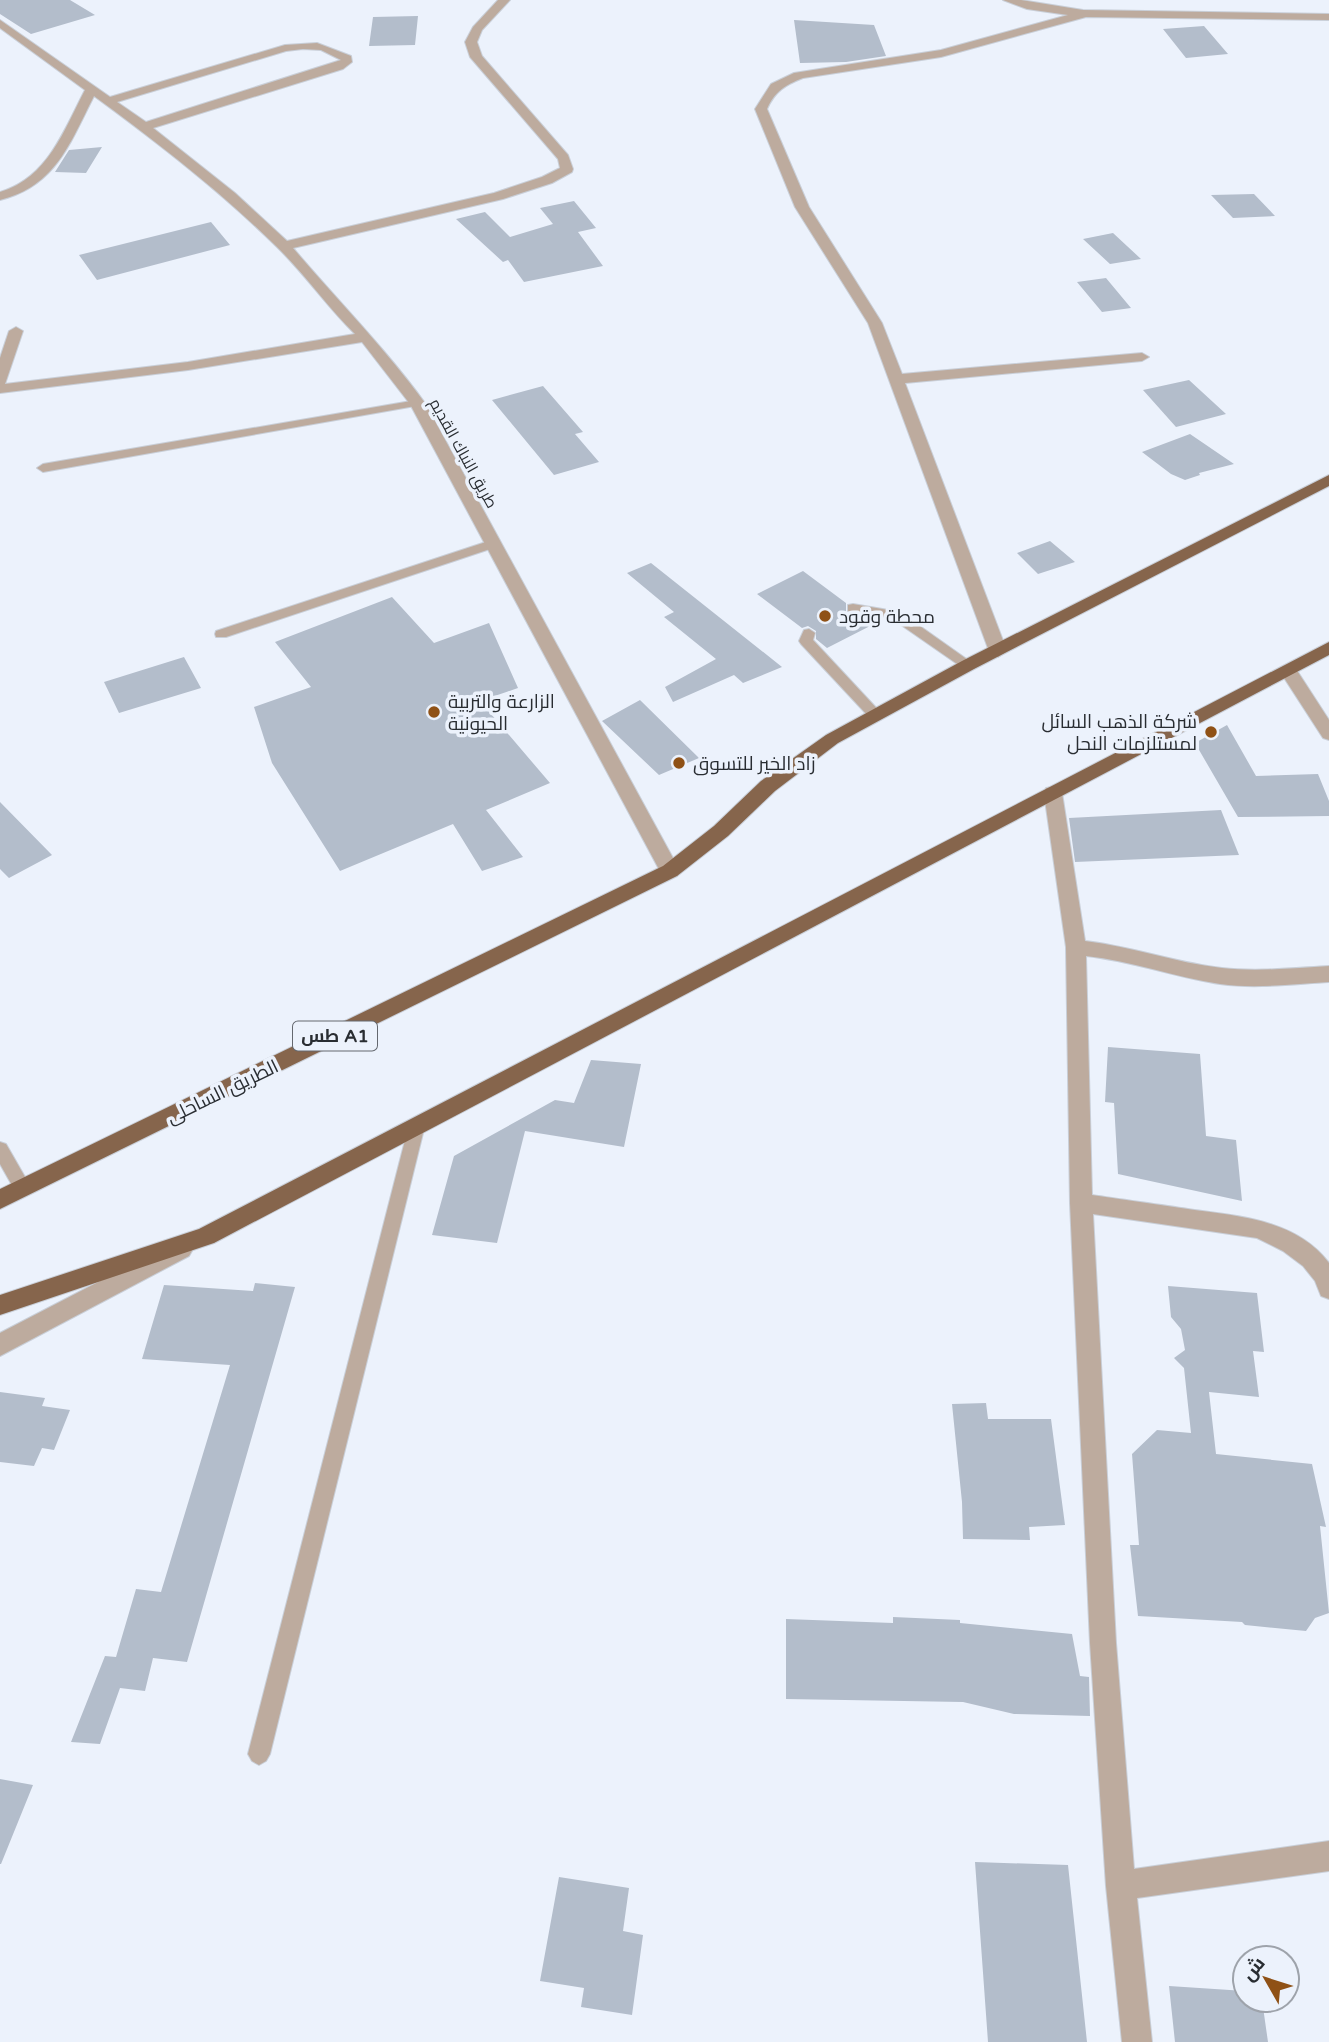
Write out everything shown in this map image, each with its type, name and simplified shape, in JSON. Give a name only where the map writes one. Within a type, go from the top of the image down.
[{"type":"highway","name":"الطريق الساحلى","points":[[0,1200],[670,872],[713,838],[796,764],[832,739],[1329,480]]},
{"type":"highway","points":[[0,1305],[206,1236],[1329,648]]},
{"type":"street","points":[[284,246],[498,196],[547,180],[567,169],[564,159],[476,57],[471,42],[477,29],[504,0]]},
{"type":"street","points":[[1009,0],[1081,15],[1329,17]]},
{"type":"street","points":[[1137,0],[1155,15]]},
{"type":"street","points":[[998,651],[876,323],[802,207],[761,109],[769,92],[784,81],[823,71],[921,58],[997,40],[1081,15]]},
{"type":"street","name":"طريق النباك القديم","points":[[0,23],[144,127],[230,196],[284,246],[337,309],[366,337],[417,403],[495,543],[670,872]]},
{"type":"street","points":[[108,101],[285,48],[314,44],[325,46],[347,58],[346,62],[339,66],[144,127]]},
{"type":"street","points":[[0,196],[24,188],[38,179],[59,151],[92,88]]},
{"type":"street","points":[[0,381],[16,331]]},
{"type":"street","points":[[0,389],[188,366],[366,337]]},
{"type":"street","points":[[897,379],[1142,357]]},
{"type":"street","points":[[1288,670],[1329,734]]},
{"type":"street","points":[[1053,793],[1076,947],[1081,1203],[1102,1643],[1121,1886],[1137,2042]]},
{"type":"street","points":[[1076,947],[1117,951],[1220,976],[1263,978],[1329,974]]},
{"type":"street","points":[[1081,1203],[1259,1229],[1276,1236],[1313,1260],[1327,1279],[1329,1289]]},
{"type":"street","points":[[0,1345],[206,1236]]},
{"type":"street","points":[[1121,1886],[1329,1856]]},
{"type":"lane","points":[[43,468],[417,403]]},
{"type":"lane","points":[[221,634],[495,543]]},
{"type":"lane","points":[[853,608],[895,615],[968,666]]},
{"type":"lane","points":[[809,633],[806,642],[876,716]]},
{"type":"lane","points":[[259,1754],[417,1125]]},
{"type":"lane","points":[[0,1149],[23,1189]]},
{"type":"building","points":[[0,0],[70,0],[95,15],[31,34],[0,14]]},
{"type":"building","points":[[418,16],[415,45],[369,46],[373,17]]},
{"type":"building","points":[[794,20],[874,25],[886,56],[846,62],[800,63]]},
{"type":"building","points":[[1204,26],[1228,54],[1186,58],[1163,29]]},
{"type":"building","points":[[102,147],[86,173],[55,172],[69,150]]},
{"type":"building","points":[[1254,194],[1275,216],[1233,218],[1211,195]]},
{"type":"building","points":[[574,201],[596,228],[578,232],[603,266],[524,282],[508,260],[503,262],[456,219],[485,212],[510,237],[553,224],[540,208]]},
{"type":"building","points":[[211,222],[230,245],[97,280],[79,255]]},
{"type":"building","points":[[1113,233],[1141,259],[1110,264],[1083,239]]},
{"type":"building","points":[[1106,278],[1131,308],[1102,312],[1077,282]]},
{"type":"building","points":[[1189,380],[1226,414],[1176,427],[1143,390]]},
{"type":"building","points":[[543,386],[583,432],[575,434],[599,462],[554,475],[492,400]]},
{"type":"building","points":[[1190,434],[1234,464],[1199,473],[1200,475],[1185,480],[1171,474],[1142,452]]},
{"type":"building","points":[[1050,541],[1075,562],[1038,574],[1017,553]]},
{"type":"building","points":[[651,563],[782,667],[743,683],[734,675],[673,702],[665,687],[716,659],[664,617],[674,612],[627,573]]},
{"type":"building","name":"محطة وقود","points":[[803,571],[846,603],[846,613],[864,616],[874,624],[827,648],[816,639],[816,631],[808,626],[802,628],[757,594]]},
{"type":"building","points":[[392,597],[434,643],[489,623],[518,688],[480,701],[550,783],[486,810],[523,857],[482,871],[453,824],[340,871],[272,763],[254,707],[311,687],[275,642]]},
{"type":"building","points":[[184,657],[201,688],[119,713],[104,682]]},
{"type":"building","points":[[640,700],[699,758],[659,775],[602,721]]},
{"type":"building","points":[[1227,725],[1256,776],[1318,774],[1329,801],[1329,816],[1238,817],[1195,743]]},
{"type":"building","points":[[0,802],[52,855],[9,878],[0,869]]},
{"type":"building","points":[[1221,810],[1239,855],[1075,862],[1069,818]]},
{"type":"building","points":[[1108,1047],[1200,1054],[1206,1136],[1236,1140],[1242,1201],[1118,1174],[1114,1103],[1105,1102]]},
{"type":"building","points":[[591,1060],[641,1064],[624,1147],[525,1131],[497,1243],[432,1235],[454,1156],[555,1100],[574,1103]]},
{"type":"building","points":[[255,1283],[295,1287],[187,1662],[153,1658],[145,1691],[120,1688],[100,1744],[71,1742],[105,1656],[116,1657],[136,1589],[161,1592],[230,1365],[142,1359],[164,1285],[253,1291]]},
{"type":"building","points":[[1168,1286],[1257,1293],[1264,1352],[1253,1351],[1259,1397],[1209,1392],[1216,1454],[1312,1464],[1326,1527],[1320,1526],[1329,1613],[1315,1618],[1306,1631],[1245,1625],[1242,1622],[1138,1616],[1130,1545],[1139,1545],[1132,1454],[1157,1430],[1191,1433],[1184,1368],[1174,1358],[1185,1350],[1181,1329],[1171,1317]]},
{"type":"building","points":[[0,1392],[45,1398],[42,1406],[70,1410],[54,1450],[42,1448],[34,1466],[0,1462]]},
{"type":"building","points":[[986,1403],[988,1419],[1051,1419],[1065,1525],[1029,1527],[1030,1540],[963,1539],[952,1404]]},
{"type":"building","points":[[893,1617],[960,1620],[960,1623],[1072,1634],[1080,1676],[1089,1677],[1090,1716],[1014,1714],[963,1702],[786,1699],[786,1619],[893,1623]]},
{"type":"building","points":[[0,1779],[33,1785],[1,1864],[0,1864]]},
{"type":"building","points":[[975,1862],[1068,1865],[1087,2042],[988,2042]]},
{"type":"building","points":[[559,1877],[629,1888],[623,1931],[643,1935],[632,2015],[581,2007],[584,1988],[540,1981]]},
{"type":"building","points":[[1169,1986],[1231,1990],[1231,2014],[1264,2014],[1268,2042],[1175,2042]]},
{"type":"place","name":"محطة وقود","points":[[825,616]]},
{"type":"place","name":"الزارعة والتربية الحيونية","points":[[434,712]]},
{"type":"place","name":"شركة الذهب السائل لمستلزمات النحل","points":[[1211,732]]},
{"type":"place","name":"زاد الخير للتسوق","points":[[679,763]]}]
